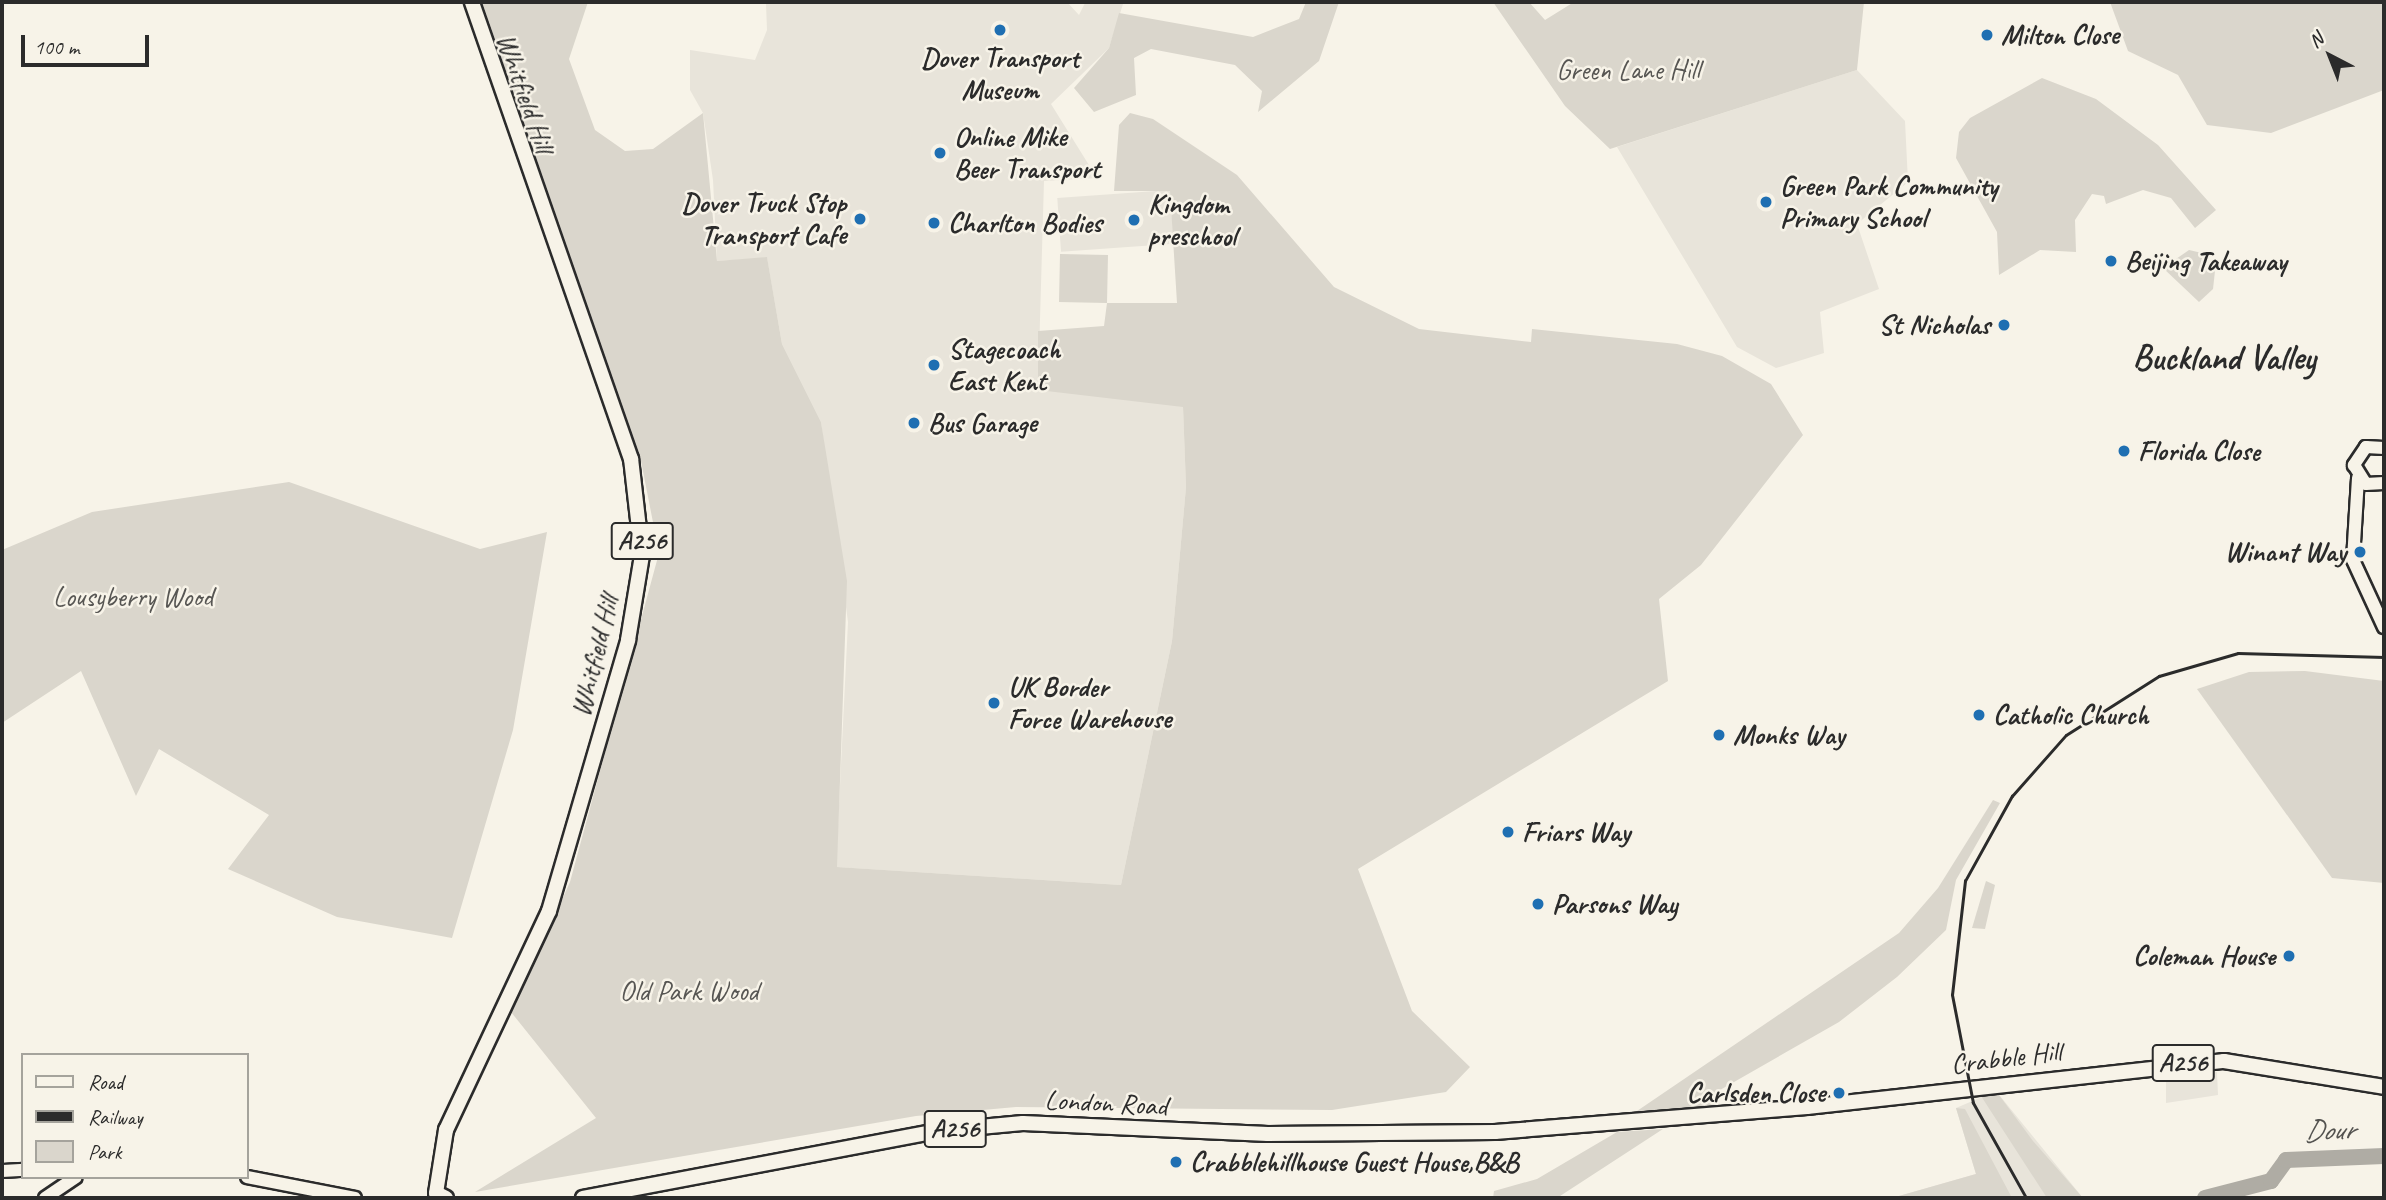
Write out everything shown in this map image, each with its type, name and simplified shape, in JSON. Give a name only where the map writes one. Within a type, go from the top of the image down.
[{"type":"main road","name":"Whitfield Hill","points":[[436,1197],[459,1093],[549,911],[628,640],[642,555],[631,458],[472,2]]},
{"type":"main road","name":"Crabble Hill","points":[[1633,1122],[2199,1062],[2384,1087]]},
{"type":"main road","name":"London Road","points":[[583,1198],[977,1126],[1268,1134],[1495,1132],[1633,1122]]},
{"type":"street","points":[[2384,448],[2361,450],[2354,466],[2358,478],[2353,560],[2384,627]]},
{"type":"street","points":[[2357,506],[2378,484],[2358,478]]},
{"type":"street","points":[[2,1171],[21,1170]]},
{"type":"street","points":[[248,1177],[355,1198]]},
{"type":"street","points":[[44,1198],[73,1179]]},
{"type":"shaded area","points":[[1067,2],[1079,15],[1085,3],[1123,4],[1109,48],[1051,104],[1097,178],[1044,181],[1038,389],[1183,406],[1186,487],[1172,641],[1121,885],[836,867],[848,622],[821,422],[782,344],[767,258],[717,261],[713,180],[703,113],[690,90],[690,50],[755,60],[767,30],[766,4]]},
{"type":"shaded area","name":"Green Park Community Primary School","points":[[1857,70],[1905,121],[1908,182],[1857,224],[1879,289],[1820,312],[1824,353],[1776,368],[1737,347],[1617,147]]},
{"type":"shaded area","points":[[1170,190],[1174,244],[1061,252],[1057,198]]},
{"type":"shaded area","points":[[2217,1072],[2218,1095],[2166,1103],[2166,1074]]},
{"type":"shaded area","points":[[1996,1091],[2083,1198],[1892,1198],[1976,1174],[1956,1108]]},
{"type":"green space","name":"Old Park Wood","points":[[482,2],[588,2],[569,59],[595,130],[625,151],[653,149],[703,113],[717,261],[767,257],[782,344],[821,422],[847,581],[837,867],[1121,885],[1172,641],[1186,487],[1183,407],[1038,390],[1038,331],[1104,326],[1107,303],[1177,303],[1170,191],[1114,191],[1119,125],[1130,113],[1153,119],[1237,175],[1334,287],[1419,329],[1531,342],[1532,329],[1677,344],[1722,356],[1771,384],[1803,435],[1701,565],[1659,599],[1668,681],[1358,869],[1412,1011],[1470,1067],[1446,1092],[1332,1110],[1016,1107],[916,1116],[475,1192],[596,1118],[511,1012],[570,882],[659,553],[641,461]]},
{"type":"green space","points":[[1306,2],[1339,2],[1319,61],[1258,112],[1262,91],[1235,65],[1151,49],[1134,58],[1136,95],[1094,112],[1074,88],[1109,48],[1119,13],[1253,37],[1299,19]]},
{"type":"green space","name":"Green Lane Hill","points":[[1493,2],[1529,2],[1545,20],[1574,2],[1864,2],[1857,70],[1610,149],[1565,106]]},
{"type":"green space","points":[[2110,2],[2384,2],[2384,90],[2271,133],[2207,125],[2178,75],[2128,51]]},
{"type":"green space","points":[[2042,78],[2096,99],[2158,145],[2216,210],[2195,228],[2171,198],[2143,190],[2106,204],[2104,196],[2092,194],[2075,220],[2076,252],[2040,250],[1999,275],[1997,232],[1956,158],[1959,132],[1970,118]]},
{"type":"green space","points":[[2189,250],[2202,253],[2215,271],[2213,289],[2199,302],[2163,268]]},
{"type":"green space","points":[[1060,254],[1108,255],[1107,303],[1059,302]]},
{"type":"green space","name":"Lousyberry Wood","points":[[289,482],[480,549],[547,532],[513,730],[452,938],[337,917],[228,869],[269,815],[159,749],[136,796],[81,671],[2,723],[2,550],[92,512]]},
{"type":"green space","points":[[2305,671],[2384,681],[2384,883],[2332,878],[2197,689],[2249,672]]},
{"type":"green space","points":[[1993,800],[2000,803],[1956,880],[1946,930],[1897,977],[1839,1022],[1720,1090],[1719,1108],[1637,1111],[1899,933],[1938,888]]},
{"type":"green space","points":[[1986,881],[1995,885],[1985,929],[1972,928]]},
{"type":"green space","points":[[1996,1091],[2033,1141],[2083,1198],[2047,1198],[1981,1096]]},
{"type":"green space","points":[[1956,1108],[1965,1109],[2012,1198],[1892,1198],[1976,1174]]},
{"type":"green space","points":[[1663,1129],[1557,1198],[1493,1198],[1494,1191],[1537,1179],[1617,1132]]},
{"type":"waterway","name":"Dour","points":[[2205,1198],[2271,1181],[2286,1160],[2384,1156]]},
{"type":"railway","points":[[2026,1198],[1973,1103],[1952,995],[1965,881],[2012,796],[2066,735],[2159,676],[2238,653],[2384,657]]},
{"type":"place","name":"Dover Transport Museum","points":[[1000,30]]},
{"type":"place","name":"Milton Close","points":[[1987,35]]},
{"type":"place","name":"Online Mike Beer Transport","points":[[940,153]]},
{"type":"place","name":"Green Park Community Primary School","points":[[1766,202]]},
{"type":"place","name":"Dover Truck Stop Transport Cafe","points":[[860,219]]},
{"type":"place","name":"Kingdom preschool","points":[[1134,220]]},
{"type":"place","name":"Charlton Bodies","points":[[934,223]]},
{"type":"place","name":"Beijing Takeaway","points":[[2111,261]]},
{"type":"place","name":"St Nicholas","points":[[2004,325]]},
{"type":"place","name":"Stagecoach East Kent","points":[[934,365]]},
{"type":"place","name":"Bus Garage","points":[[914,423]]},
{"type":"place","name":"Florida Close","points":[[2124,451]]},
{"type":"place","name":"Winant Way","points":[[2360,552]]},
{"type":"place","name":"UK Border Force Warehouse","points":[[994,703]]},
{"type":"place","name":"Catholic Church","points":[[1979,715]]},
{"type":"place","name":"Monks Way","points":[[1719,735]]},
{"type":"place","name":"Friars Way","points":[[1508,832]]},
{"type":"place","name":"Parsons Way","points":[[1538,904]]},
{"type":"place","name":"Coleman House","points":[[2289,956]]},
{"type":"place","name":"Carlsden Close","points":[[1839,1093]]},
{"type":"place","name":"Crabblehillhouse Guest House,B&B","points":[[1176,1162]]},
{"type":"district","name":"Buckland Valley","points":[[2224,358]]}]
